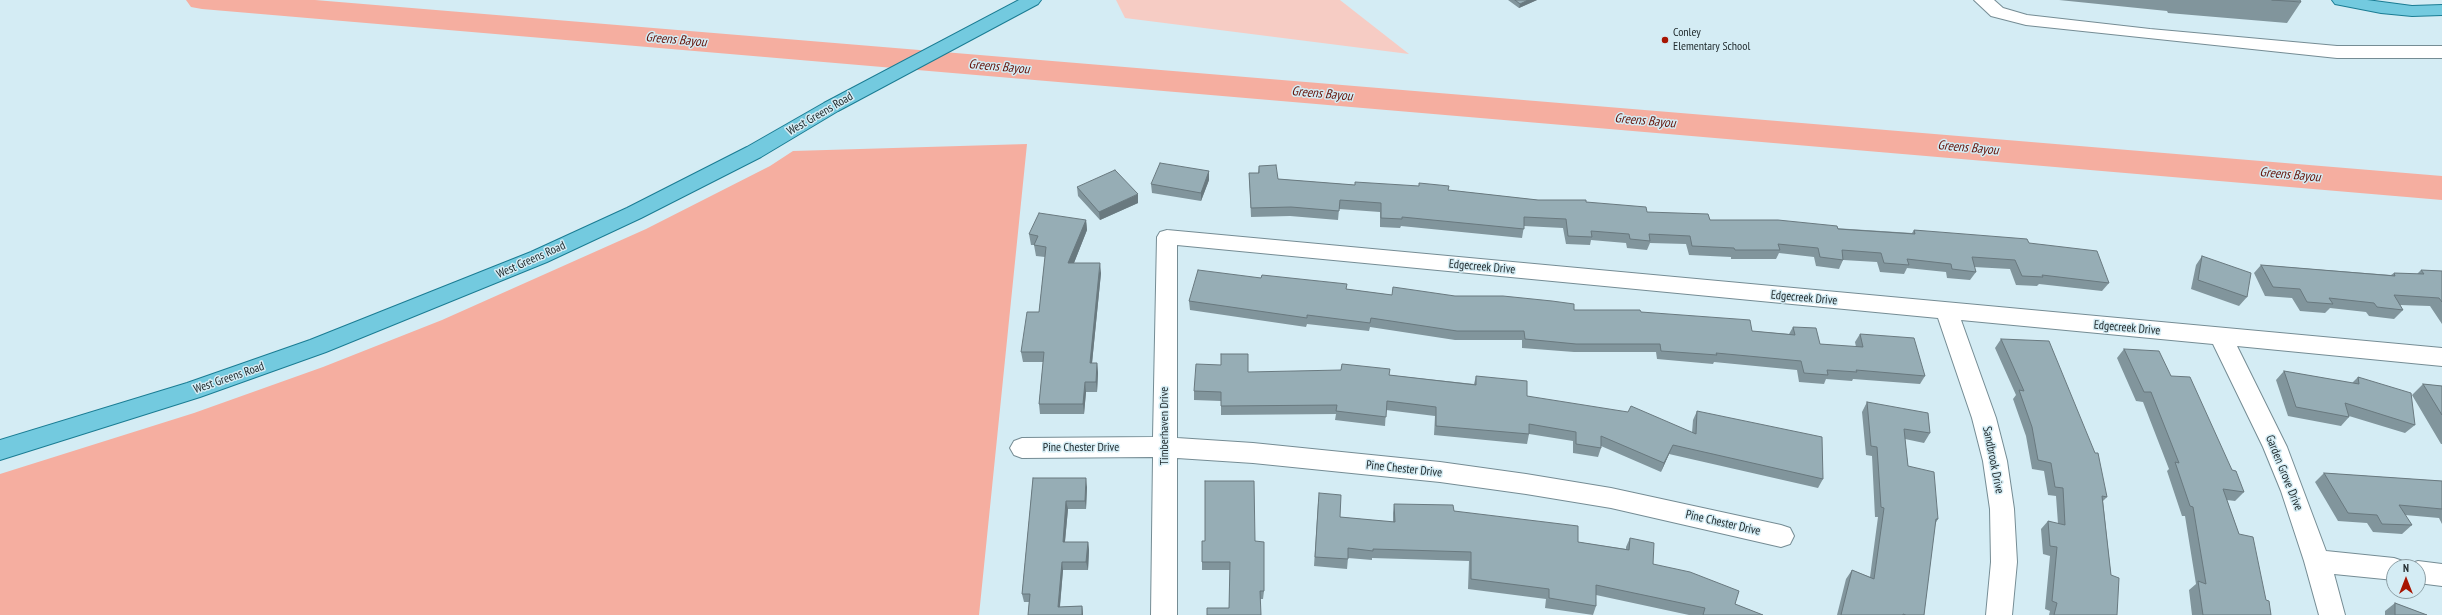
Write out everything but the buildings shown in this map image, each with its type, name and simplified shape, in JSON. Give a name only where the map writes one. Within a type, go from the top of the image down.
[{"type":"main road","name":"West Greens Road","points":[[0,450],[192,391],[318,346],[434,301],[634,213],[754,152],[831,107],[1032,0]]},
{"type":"main road","points":[[2341,0],[2381,8],[2442,10]]},
{"type":"street","points":[[1983,0],[1997,12],[2026,20],[2337,52],[2442,52]]},
{"type":"street","name":"Edgecreek Drive","points":[[1167,237],[2442,357]]},
{"type":"street","name":"Timberhaven Drive","points":[[1164,615],[1167,237]]},
{"type":"street","name":"Sandbrook Drive","points":[[1948,311],[1984,418],[1995,461],[2002,509],[2004,562],[1999,615]]},
{"type":"street","name":"Garden Grove Drive","points":[[2221,337],[2275,447],[2293,491],[2317,561],[2332,615]]},
{"type":"street","name":"Pine Chester Drive","points":[[1022,448],[1165,447],[1253,453],[1526,484],[1611,498],[1781,536]]},
{"type":"street","points":[[2317,561],[2386,568]]},
{"type":"street","points":[[2426,573],[2442,575]]},
{"type":"shaded area","points":[[1116,0],[1340,0],[1409,54],[1125,18]]},
{"type":"shaded area","points":[[1027,144],[979,615],[0,615],[0,474],[194,413],[323,367],[442,320],[646,229],[770,166],[793,151]]},
{"type":"waterway","name":"Greens Bayou","points":[[202,0],[2442,188]]},
{"type":"place","name":"Conley Elementary School","points":[[1665,40]]}]
